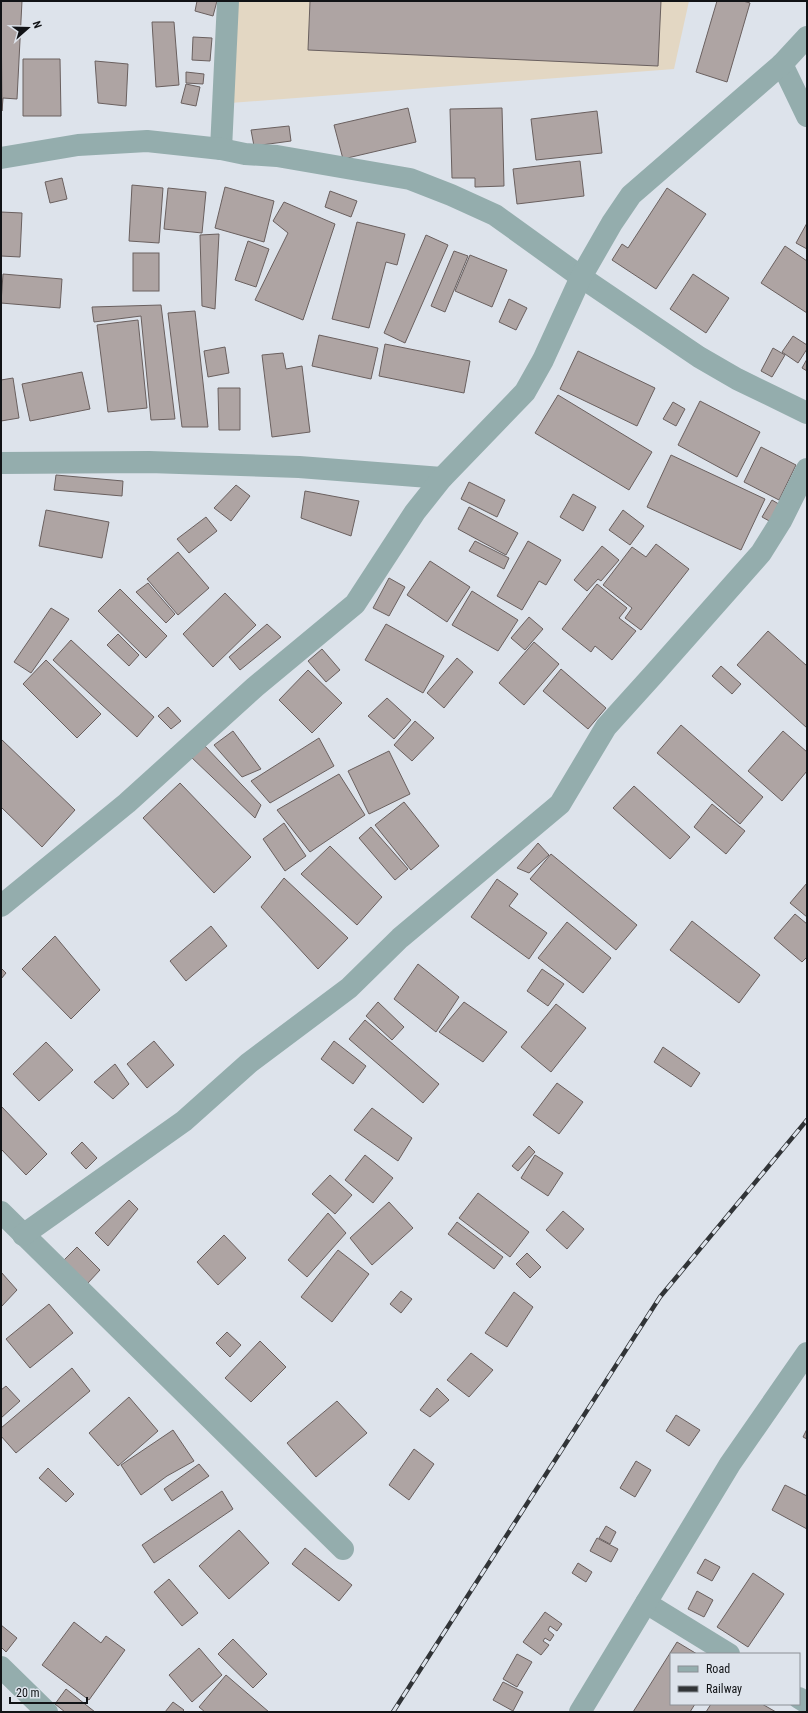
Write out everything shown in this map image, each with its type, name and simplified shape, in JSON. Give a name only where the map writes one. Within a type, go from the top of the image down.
[{"type":"street","points":[[221,149],[228,1]]},
{"type":"street","points":[[1,906],[127,803],[255,687],[355,604],[415,512],[442,478],[525,392],[543,360],[581,277],[612,223],[631,195],[782,64],[807,37]]},
{"type":"street","points":[[782,64],[807,116]]},
{"type":"street","points":[[1,158],[78,145],[148,140],[221,149],[245,154],[278,156],[410,179],[451,195],[495,215],[581,277],[699,357],[737,380],[807,413]]},
{"type":"street","points":[[1,464],[149,462],[299,466],[442,478]]},
{"type":"street","points":[[23,1234],[184,1121],[249,1063],[348,988],[400,938],[560,804],[606,727],[761,552],[781,521],[807,469]]},
{"type":"street","points":[[1,1212],[343,1549]]},
{"type":"street","points":[[580,1712],[730,1464],[807,1353]]},
{"type":"street","points":[[646,1603],[726,1653]]},
{"type":"street","points":[[1,1667],[48,1712]]},
{"type":"shaded area","points":[[233,1],[689,1],[674,69],[230,103]]},
{"type":"building","points":[[1,1],[22,1],[17,99],[3,98],[2,111]]},
{"type":"building","points":[[197,1],[217,1],[213,16],[195,11]]},
{"type":"building","points":[[310,1],[661,1],[658,66],[308,50]]},
{"type":"building","points":[[717,1],[743,1],[750,3],[727,82],[696,72]]},
{"type":"building","points":[[152,22],[174,22],[179,85],[156,87]]},
{"type":"building","points":[[193,37],[212,38],[210,61],[192,60]]},
{"type":"building","points":[[23,59],[60,59],[61,116],[23,116]]},
{"type":"building","points":[[95,61],[128,64],[126,106],[98,103]]},
{"type":"building","points":[[186,72],[204,74],[203,84],[186,83]]},
{"type":"building","points":[[186,84],[200,87],[196,106],[181,103]]},
{"type":"building","points":[[408,108],[416,142],[343,159],[334,125]]},
{"type":"building","points":[[502,108],[504,186],[475,187],[475,178],[452,178],[450,109]]},
{"type":"building","points":[[597,111],[602,153],[536,160],[531,119]]},
{"type":"building","points":[[289,126],[291,141],[254,146],[251,130]]},
{"type":"building","points":[[580,161],[584,196],[517,204],[513,169]]},
{"type":"building","points":[[62,178],[67,199],[50,203],[45,182]]},
{"type":"building","points":[[132,185],[163,188],[159,243],[129,241]]},
{"type":"building","points":[[225,187],[274,201],[264,242],[215,228]]},
{"type":"building","points":[[168,188],[206,192],[202,233],[164,229]]},
{"type":"building","points":[[667,188],[706,214],[656,289],[612,260],[622,244],[628,248]]},
{"type":"building","points":[[330,191],[357,201],[351,217],[325,207]]},
{"type":"building","points":[[284,202],[335,224],[303,320],[255,300],[288,233],[273,221]]},
{"type":"building","points":[[1,212],[22,213],[20,257],[1,256]]},
{"type":"building","points":[[357,222],[405,234],[397,265],[386,262],[369,328],[332,319]]},
{"type":"building","points":[[807,223],[807,249],[796,243]]},
{"type":"building","points":[[219,234],[215,309],[202,306],[200,235]]},
{"type":"building","points":[[426,235],[448,245],[405,343],[384,333]]},
{"type":"building","points":[[248,241],[269,249],[256,287],[235,280]]},
{"type":"building","points":[[785,246],[807,261],[807,313],[761,283]]},
{"type":"building","points":[[454,251],[468,256],[445,312],[431,306]]},
{"type":"building","points":[[133,253],[159,253],[159,291],[133,291]]},
{"type":"building","points":[[470,255],[507,270],[492,307],[455,291]]},
{"type":"building","points":[[3,274],[62,279],[60,308],[1,303]]},
{"type":"building","points":[[693,274],[729,298],[706,333],[670,309]]},
{"type":"building","points":[[509,299],[527,308],[516,330],[499,322]]},
{"type":"building","points":[[161,305],[175,419],[151,420],[141,316],[94,322],[92,307]]},
{"type":"building","points":[[195,311],[208,427],[182,427],[168,313]]},
{"type":"building","points":[[138,320],[147,408],[108,412],[97,325]]},
{"type":"building","points":[[319,335],[378,348],[371,379],[312,366]]},
{"type":"building","points":[[793,336],[807,345],[807,349],[798,363],[782,352]]},
{"type":"building","points":[[385,344],[470,361],[464,393],[379,376]]},
{"type":"building","points":[[225,347],[229,373],[208,377],[204,351]]},
{"type":"building","points":[[773,348],[785,355],[772,377],[761,371]]},
{"type":"building","points":[[578,351],[655,388],[637,426],[560,389]]},
{"type":"building","points":[[283,353],[286,369],[302,366],[310,432],[272,437],[262,355]]},
{"type":"building","points":[[807,359],[807,371],[802,368]]},
{"type":"building","points":[[82,372],[90,409],[30,421],[22,384]]},
{"type":"building","points":[[13,378],[19,418],[1,421],[1,380]]},
{"type":"building","points":[[218,388],[240,388],[240,430],[219,430]]},
{"type":"building","points":[[558,395],[652,452],[629,490],[535,433]]},
{"type":"building","points":[[700,401],[760,432],[737,477],[678,445]]},
{"type":"building","points":[[673,402],[685,409],[676,426],[663,419]]},
{"type":"building","points":[[761,447],[796,465],[779,500],[744,482]]},
{"type":"building","points":[[671,455],[765,499],[741,550],[647,507]]},
{"type":"building","points":[[56,475],[123,481],[122,496],[54,490]]},
{"type":"building","points":[[469,482],[505,500],[497,517],[461,499]]},
{"type":"building","points":[[236,485],[250,496],[231,521],[214,508]]},
{"type":"building","points":[[305,491],[359,501],[351,536],[301,518]]},
{"type":"building","points":[[573,494],[596,507],[583,531],[560,517]]},
{"type":"building","points":[[772,500],[782,506],[773,523],[762,517]]},
{"type":"building","points":[[469,507],[518,533],[506,555],[458,529]]},
{"type":"building","points":[[46,510],[109,522],[102,558],[39,546]]},
{"type":"building","points":[[623,510],[644,526],[630,545],[609,530]]},
{"type":"building","points":[[206,517],[217,531],[189,553],[177,539]]},
{"type":"building","points":[[475,541],[509,558],[504,569],[469,551]]},
{"type":"building","points":[[528,541],[561,560],[546,585],[539,581],[522,610],[497,596]]},
{"type":"building","points":[[656,544],[689,569],[641,630],[625,618],[632,608],[603,585],[632,547],[646,557]]},
{"type":"building","points":[[602,546],[619,560],[601,581],[598,579],[587,591],[574,580]]},
{"type":"building","points":[[178,552],[209,588],[178,615],[147,579]]},
{"type":"building","points":[[430,561],[470,587],[447,622],[407,595]]},
{"type":"building","points":[[389,578],[405,587],[389,616],[373,608]]},
{"type":"building","points":[[148,583],[175,614],[166,623],[136,592]]},
{"type":"building","points":[[597,584],[627,608],[619,618],[636,631],[612,660],[595,646],[591,652],[562,629]]},
{"type":"building","points":[[120,589],[167,636],[146,658],[98,611]]},
{"type":"building","points":[[472,591],[518,620],[498,651],[452,625]]},
{"type":"building","points":[[225,593],[256,625],[213,667],[183,634]]},
{"type":"building","points":[[51,608],[69,619],[31,673],[14,662]]},
{"type":"building","points":[[529,617],[543,629],[525,650],[511,638]]},
{"type":"building","points":[[267,624],[281,637],[240,670],[229,657]]},
{"type":"building","points":[[386,624],[444,656],[423,693],[365,660]]},
{"type":"building","points":[[768,631],[807,666],[807,728],[737,665]]},
{"type":"building","points":[[118,634],[139,655],[129,666],[107,645]]},
{"type":"building","points":[[71,640],[154,717],[137,737],[53,660]]},
{"type":"building","points":[[534,642],[559,664],[524,705],[499,683]]},
{"type":"building","points":[[322,649],[340,670],[326,682],[308,661]]},
{"type":"building","points":[[457,658],[473,672],[444,708],[427,693]]},
{"type":"building","points":[[46,660],[101,714],[77,738],[23,684]]},
{"type":"building","points":[[721,666],[741,684],[732,694],[712,676]]},
{"type":"building","points":[[561,669],[606,708],[588,729],[543,691]]},
{"type":"building","points":[[308,670],[342,703],[312,733],[279,700]]},
{"type":"building","points":[[387,698],[411,720],[394,739],[368,716]]},
{"type":"building","points":[[168,707],[181,721],[171,729],[158,716]]},
{"type":"building","points":[[415,721],[434,738],[412,761],[394,745]]},
{"type":"building","points":[[681,725],[763,797],[740,824],[657,753]]},
{"type":"building","points":[[233,731],[261,769],[242,777],[214,745]]},
{"type":"building","points":[[783,731],[807,752],[807,771],[782,801],[748,771]]},
{"type":"building","points":[[319,738],[334,766],[270,803],[251,781]]},
{"type":"building","points":[[1,739],[75,810],[42,847],[1,807]]},
{"type":"building","points":[[203,744],[261,805],[255,818],[190,756]]},
{"type":"building","points":[[389,751],[410,794],[369,814],[348,771]]},
{"type":"building","points":[[339,774],[365,815],[310,852],[277,810]]},
{"type":"building","points":[[180,783],[251,857],[214,893],[143,818]]},
{"type":"building","points":[[634,786],[690,837],[670,859],[613,808]]},
{"type":"building","points":[[404,802],[439,846],[411,870],[375,825]]},
{"type":"building","points":[[712,804],[745,831],[726,854],[694,827]]},
{"type":"building","points":[[284,823],[306,856],[285,871],[263,839]]},
{"type":"building","points":[[371,827],[408,869],[395,880],[359,838]]},
{"type":"building","points":[[538,843],[549,855],[529,873],[517,868]]},
{"type":"building","points":[[330,846],[382,897],[357,925],[301,874]]},
{"type":"building","points":[[551,854],[637,925],[616,950],[530,879]]},
{"type":"building","points":[[284,878],[348,938],[318,969],[261,907]]},
{"type":"building","points":[[497,879],[518,894],[509,906],[547,933],[529,959],[471,917]]},
{"type":"building","points":[[807,883],[807,917],[790,903]]},
{"type":"building","points":[[795,914],[807,924],[807,957],[802,962],[774,938]]},
{"type":"building","points":[[692,921],[760,975],[739,1003],[670,950]]},
{"type":"building","points":[[567,922],[611,958],[583,993],[538,958]]},
{"type":"building","points":[[211,926],[227,946],[186,981],[170,961]]},
{"type":"building","points":[[55,936],[100,990],[71,1019],[22,969]]},
{"type":"building","points":[[418,964],[459,997],[436,1032],[394,999]]},
{"type":"building","points":[[1,968],[6,973],[1,979]]},
{"type":"building","points":[[542,969],[564,984],[548,1006],[527,991]]},
{"type":"building","points":[[378,1002],[404,1027],[392,1040],[366,1016]]},
{"type":"building","points":[[464,1002],[507,1032],[483,1062],[439,1032]]},
{"type":"building","points":[[556,1004],[586,1028],[551,1072],[521,1047]]},
{"type":"building","points":[[365,1020],[439,1084],[423,1103],[349,1039]]},
{"type":"building","points":[[154,1041],[174,1065],[147,1088],[127,1064]]},
{"type":"building","points":[[334,1041],[366,1066],[353,1084],[321,1059]]},
{"type":"building","points":[[46,1042],[73,1070],[39,1101],[13,1074]]},
{"type":"building","points":[[663,1047],[700,1073],[691,1087],[654,1062]]},
{"type":"building","points":[[115,1064],[129,1084],[113,1099],[94,1082]]},
{"type":"building","points":[[557,1083],[583,1102],[559,1134],[533,1115]]},
{"type":"building","points":[[1,1106],[47,1154],[26,1175],[1,1149]]},
{"type":"building","points":[[372,1108],[412,1138],[398,1161],[354,1130]]},
{"type":"building","points":[[82,1142],[97,1158],[86,1169],[71,1153]]},
{"type":"building","points":[[529,1146],[535,1152],[518,1171],[512,1166]]},
{"type":"building","points":[[365,1155],[393,1178],[373,1203],[345,1180]]},
{"type":"building","points":[[535,1155],[563,1173],[548,1196],[521,1178]]},
{"type":"building","points":[[330,1175],[352,1195],[335,1214],[312,1194]]},
{"type":"building","points":[[478,1193],[529,1232],[510,1257],[459,1218]]},
{"type":"building","points":[[129,1200],[138,1209],[108,1246],[95,1233]]},
{"type":"building","points":[[389,1202],[413,1228],[372,1265],[350,1238]]},
{"type":"building","points":[[563,1211],[584,1229],[567,1249],[546,1230]]},
{"type":"building","points":[[328,1213],[346,1233],[307,1277],[288,1260]]},
{"type":"building","points":[[457,1222],[503,1257],[494,1269],[448,1234]]},
{"type":"building","points":[[224,1235],[246,1258],[218,1285],[197,1262]]},
{"type":"building","points":[[77,1247],[100,1270],[87,1284],[63,1261]]},
{"type":"building","points":[[338,1250],[369,1274],[332,1322],[301,1297]]},
{"type":"building","points":[[527,1253],[541,1267],[530,1278],[516,1264]]},
{"type":"building","points":[[1,1272],[17,1290],[1,1307]]},
{"type":"building","points":[[401,1291],[412,1299],[401,1313],[390,1304]]},
{"type":"building","points":[[514,1292],[533,1307],[507,1347],[485,1333]]},
{"type":"building","points":[[49,1304],[73,1333],[30,1368],[6,1339]]},
{"type":"building","points":[[227,1332],[241,1345],[230,1357],[216,1343]]},
{"type":"building","points":[[260,1341],[286,1367],[251,1402],[225,1378]]},
{"type":"building","points":[[471,1353],[493,1370],[469,1397],[447,1380]]},
{"type":"building","points":[[72,1368],[90,1391],[16,1453],[1,1436],[1,1428]]},
{"type":"building","points":[[6,1386],[20,1401],[1,1418],[1,1390]]},
{"type":"building","points":[[437,1388],[449,1400],[430,1417],[420,1410]]},
{"type":"building","points":[[129,1397],[158,1431],[118,1466],[89,1433]]},
{"type":"building","points":[[337,1401],[367,1433],[316,1477],[287,1443]]},
{"type":"building","points":[[676,1415],[700,1430],[689,1446],[666,1431]]},
{"type":"building","points":[[807,1429],[807,1439],[803,1437]]},
{"type":"building","points":[[173,1430],[194,1461],[167,1476],[141,1495],[121,1465]]},
{"type":"building","points":[[414,1449],[434,1464],[409,1500],[389,1485]]},
{"type":"building","points":[[636,1461],[651,1470],[635,1497],[620,1488]]},
{"type":"building","points":[[199,1464],[209,1476],[172,1501],[164,1489]]},
{"type":"building","points":[[48,1468],[74,1494],[66,1502],[39,1478]]},
{"type":"building","points":[[785,1485],[807,1496],[807,1529],[772,1510]]},
{"type":"building","points":[[222,1491],[233,1509],[154,1563],[142,1545]]},
{"type":"building","points":[[606,1526],[616,1532],[610,1544],[599,1538]]},
{"type":"building","points":[[239,1530],[269,1563],[229,1599],[199,1566]]},
{"type":"building","points":[[597,1538],[618,1549],[611,1562],[590,1551]]},
{"type":"building","points":[[305,1548],[352,1585],[339,1601],[292,1564]]},
{"type":"building","points":[[705,1559],[720,1567],[712,1581],[697,1573]]},
{"type":"building","points":[[578,1563],[592,1572],[586,1582],[572,1573]]},
{"type":"building","points":[[753,1573],[784,1594],[748,1647],[717,1627]]},
{"type":"building","points":[[169,1579],[198,1613],[182,1626],[154,1592]]},
{"type":"building","points":[[697,1591],[713,1600],[704,1617],[688,1609]]},
{"type":"building","points":[[545,1612],[562,1624],[557,1631],[550,1626],[548,1630],[554,1635],[550,1641],[545,1638],[543,1641],[549,1645],[541,1655],[523,1642]]},
{"type":"building","points":[[74,1622],[101,1643],[106,1636],[125,1650],[89,1700],[42,1665]]},
{"type":"building","points":[[1,1625],[17,1638],[6,1652],[1,1647]]},
{"type":"building","points":[[233,1639],[267,1674],[253,1688],[218,1654]]},
{"type":"building","points":[[677,1642],[695,1653],[670,1653]]},
{"type":"building","points":[[199,1648],[222,1675],[192,1702],[169,1675]]},
{"type":"building","points":[[670,1653],[670,1705],[694,1705],[690,1712],[633,1712]]},
{"type":"building","points":[[517,1654],[532,1662],[517,1687],[503,1679]]},
{"type":"building","points":[[226,1675],[269,1712],[205,1712],[199,1707]]},
{"type":"building","points":[[503,1682],[523,1692],[513,1711],[493,1700]]},
{"type":"building","points":[[66,1689],[95,1712],[65,1712],[55,1704]]},
{"type":"building","points":[[173,1702],[184,1710],[182,1712],[165,1712]]},
{"type":"building","points":[[710,1705],[764,1705],[776,1712],[706,1712]]},
{"type":"railway","points":[[393,1712],[660,1297],[807,1120]]}]
